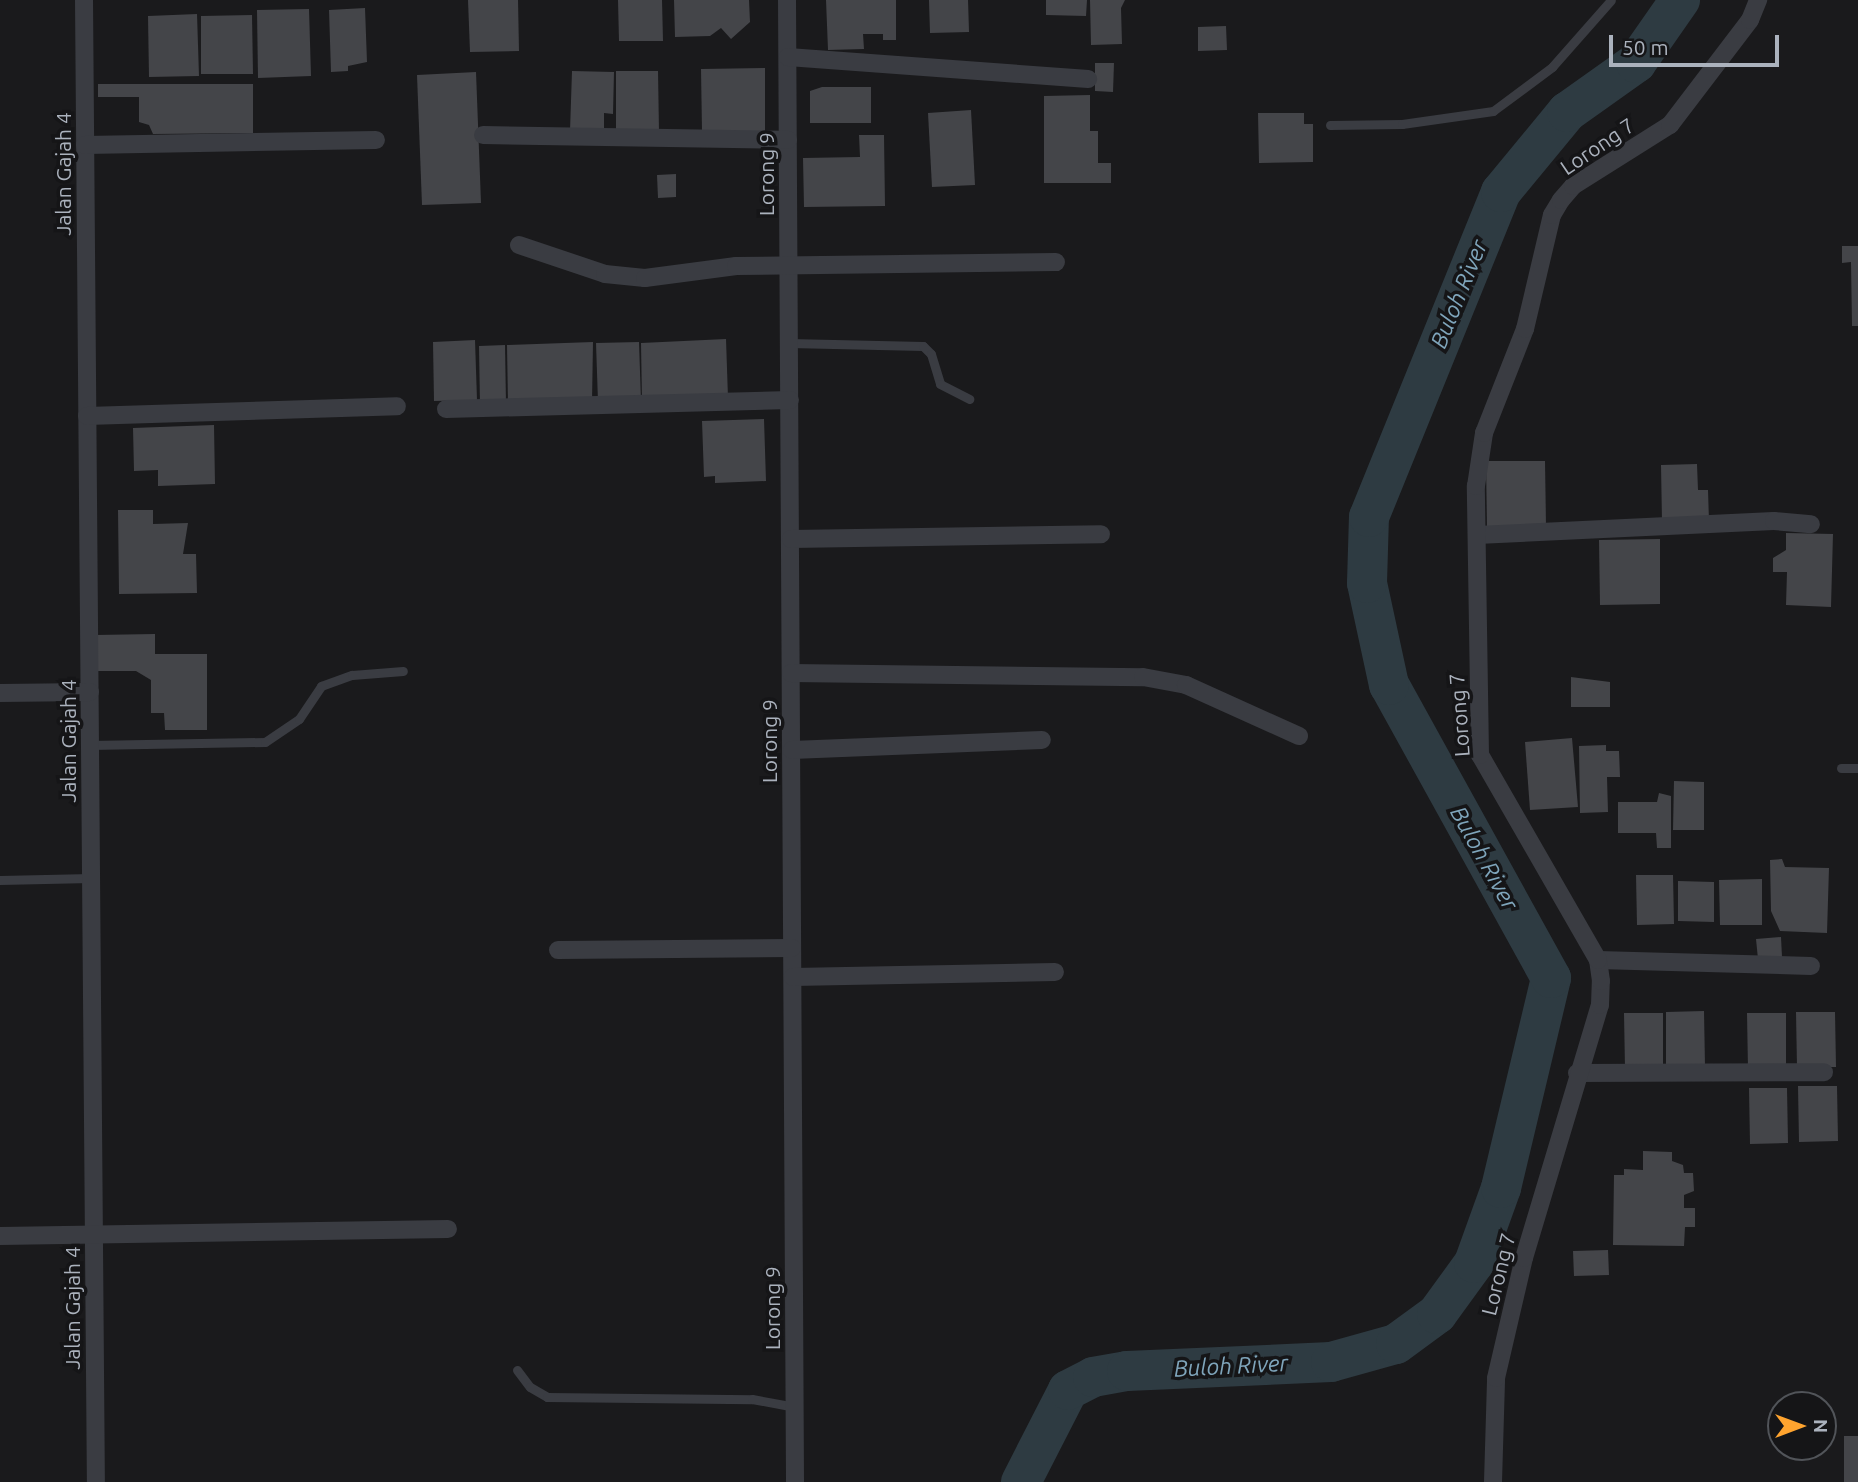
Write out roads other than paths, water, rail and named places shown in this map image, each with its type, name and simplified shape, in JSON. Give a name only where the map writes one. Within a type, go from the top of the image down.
[{"type":"street","name":"Jalan Gajah 4","points":[[84,0],[96,1482]]},
{"type":"street","name":"Lorong 9","points":[[787,0],[795,1482]]},
{"type":"street","name":"Lorong 7","points":[[1493,1482],[1496,1378],[1524,1258],[1577,1073],[1600,1005],[1598,960],[1480,755],[1476,486],[1484,433],[1524,329],[1552,215],[1573,186],[1670,125],[1751,20],[1758,0]]},
{"type":"street","points":[[788,57],[1088,79]]},
{"type":"street","points":[[483,135],[788,140]]},
{"type":"street","points":[[85,145],[376,140]]},
{"type":"street","points":[[519,245],[605,274],[645,278],[736,266],[1056,262]]},
{"type":"street","points":[[446,409],[790,400]]},
{"type":"street","points":[[87,416],[397,406]]},
{"type":"street","points":[[1477,535],[1774,521],[1811,524]]},
{"type":"street","points":[[791,539],[1101,534]]},
{"type":"street","points":[[791,673],[1143,677],[1186,685],[1299,736]]},
{"type":"street","points":[[0,693],[90,692]]},
{"type":"street","points":[[792,750],[1042,740]]},
{"type":"street","points":[[558,950],[792,948]]},
{"type":"street","points":[[1598,960],[1811,966]]},
{"type":"street","points":[[793,977],[1055,972]]},
{"type":"street","points":[[1577,1073],[1824,1072]]},
{"type":"street","points":[[0,1236],[94,1238],[447,1229]]},
{"type":"lane","points":[[1330,125],[1402,124],[1493,111],[1552,67],[1611,0]]},
{"type":"lane","points":[[789,343],[923,346],[931,354],[940,384],[969,399]]},
{"type":"lane","points":[[90,745],[265,742],[299,719],[321,686],[352,676],[403,671]]},
{"type":"lane","points":[[1841,768],[1858,768]]},
{"type":"lane","points":[[0,880],[91,878]]},
{"type":"lane","points":[[517,1370],[530,1387],[547,1397],[752,1399],[795,1407]]},
{"type":"waterway","name":"Buloh River","points":[[1021,1482],[1068,1390],[1093,1377],[1127,1371],[1331,1362],[1396,1344],[1437,1314],[1474,1263],[1501,1188],[1551,978],[1389,685],[1367,583],[1369,517],[1501,192],[1567,112],[1636,63],[1680,0]]}]
